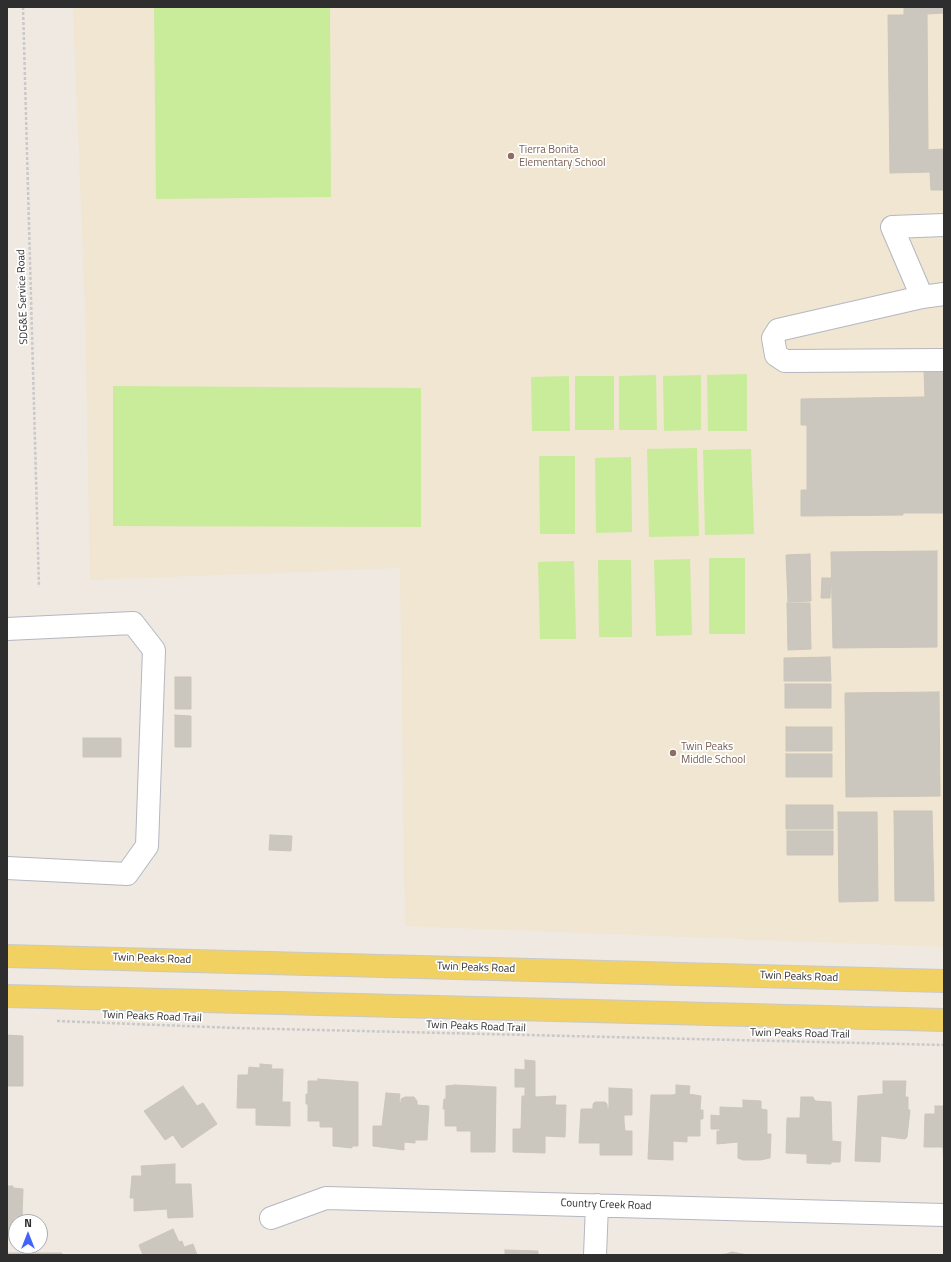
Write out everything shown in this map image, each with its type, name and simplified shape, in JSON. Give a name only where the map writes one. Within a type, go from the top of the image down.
[{"type":"main road","name":"Twin Peaks Road","points":[[7,956],[944,981]]},
{"type":"main road","points":[[7,996],[944,1020]]},
{"type":"street","points":[[922,297],[892,227],[944,225]]},
{"type":"street","points":[[944,294],[922,297],[778,330],[773,338],[776,354],[785,361],[944,360]]},
{"type":"street","points":[[7,629],[133,623],[154,650],[147,846],[128,874],[7,868]]},
{"type":"street","name":"Country Creek Road","points":[[271,1218],[326,1198],[944,1215]]},
{"type":"street","points":[[595,1255],[597,1205]]},
{"type":"path","name":"SDG&E Service Road","points":[[23,7],[40,587]]},
{"type":"path","name":"Twin Peaks Road Trail","points":[[54,1021],[267,1029],[944,1046]]},
{"type":"shaded area","name":"Twin Peaks Middle School","points":[[73,7],[944,7],[944,947],[405,926],[400,568],[90,580],[85,306]]},
{"type":"green space","points":[[154,7],[330,7],[331,197],[156,199]]},
{"type":"green space","points":[[747,374],[747,431],[708,431],[707,375]]},
{"type":"green space","points":[[656,375],[657,430],[619,430],[619,376]]},
{"type":"green space","points":[[701,375],[701,430],[664,431],[663,376]]},
{"type":"green space","points":[[569,376],[570,431],[532,431],[531,377]]},
{"type":"green space","points":[[575,376],[614,376],[614,430],[575,430]]},
{"type":"green space","points":[[113,386],[421,388],[421,527],[113,526]]},
{"type":"green space","points":[[697,448],[699,536],[649,537],[647,449]]},
{"type":"green space","points":[[751,449],[754,534],[705,535],[703,450]]},
{"type":"green space","points":[[539,456],[575,456],[575,534],[540,534]]},
{"type":"green space","points":[[631,457],[632,532],[596,533],[595,458]]},
{"type":"green space","points":[[709,558],[745,558],[745,634],[709,634]]},
{"type":"green space","points":[[690,559],[692,635],[656,636],[654,560]]},
{"type":"green space","points":[[598,560],[631,560],[632,637],[599,637]]},
{"type":"green space","points":[[574,561],[576,639],[540,639],[538,562]]},
{"type":"building","points":[[904,7],[944,7],[944,13],[927,14],[928,150],[944,149],[944,190],[931,190],[930,172],[890,173],[888,15],[904,15]]},
{"type":"building","points":[[944,369],[944,513],[801,516],[801,490],[807,490],[807,425],[801,425],[801,399],[925,397],[924,370]]},
{"type":"building","points":[[937,551],[937,647],[833,648],[831,552]]},
{"type":"building","points":[[810,554],[811,601],[788,602],[786,555]]},
{"type":"building","points":[[822,578],[831,578],[830,598],[821,598]]},
{"type":"building","points":[[787,603],[810,603],[811,649],[788,650]]},
{"type":"building","points":[[830,657],[831,681],[784,681],[784,658]]},
{"type":"building","points":[[175,677],[191,677],[191,709],[175,709]]},
{"type":"building","points":[[785,684],[831,684],[831,708],[785,708]]},
{"type":"building","points":[[939,692],[940,796],[846,797],[845,693]]},
{"type":"building","points":[[175,715],[191,716],[191,747],[175,747]]},
{"type":"building","points":[[786,727],[832,727],[832,751],[786,751]]},
{"type":"building","points":[[83,738],[121,738],[121,757],[83,757]]},
{"type":"building","points":[[786,754],[832,754],[832,777],[786,777]]},
{"type":"building","points":[[786,805],[833,805],[833,829],[786,829]]},
{"type":"building","points":[[894,811],[932,811],[934,901],[895,901]]},
{"type":"building","points":[[838,812],[877,812],[878,901],[839,902]]},
{"type":"building","points":[[787,831],[833,831],[833,855],[787,855]]},
{"type":"building","points":[[270,835],[292,836],[291,851],[269,850]]},
{"type":"building","points":[[7,1035],[23,1036],[23,1086],[7,1086]]},
{"type":"building","points":[[525,1060],[535,1061],[535,1097],[556,1096],[555,1105],[566,1105],[565,1137],[545,1136],[545,1153],[513,1152],[513,1129],[521,1129],[522,1096],[525,1096],[525,1087],[515,1087],[515,1069],[525,1070]]},
{"type":"building","points":[[260,1064],[272,1065],[271,1069],[283,1069],[282,1102],[290,1102],[290,1126],[256,1125],[256,1108],[237,1108],[238,1075],[248,1075],[249,1067],[260,1068]]},
{"type":"building","points":[[318,1079],[358,1082],[358,1146],[352,1146],[352,1148],[333,1146],[333,1127],[320,1127],[320,1121],[308,1121],[308,1104],[306,1104],[306,1094],[308,1094],[308,1081],[318,1081]]},
{"type":"building","points":[[883,1081],[906,1081],[905,1097],[908,1097],[908,1110],[910,1110],[907,1137],[905,1139],[881,1136],[880,1162],[855,1161],[858,1096],[883,1094]]},
{"type":"building","points":[[676,1085],[690,1086],[689,1094],[701,1096],[700,1110],[703,1110],[703,1119],[700,1119],[700,1136],[687,1136],[687,1142],[673,1141],[673,1160],[648,1159],[651,1095],[676,1094]]},
{"type":"building","points":[[183,1086],[197,1106],[203,1103],[217,1124],[182,1148],[173,1135],[165,1140],[144,1111]]},
{"type":"building","points":[[446,1086],[496,1087],[495,1152],[471,1152],[471,1131],[457,1131],[457,1126],[445,1126],[445,1109],[443,1109],[444,1099],[446,1099]]},
{"type":"building","points":[[609,1088],[632,1089],[632,1115],[624,1115],[624,1121],[625,1131],[632,1131],[632,1155],[600,1155],[600,1143],[579,1143],[581,1109],[593,1109],[593,1104],[595,1102],[605,1102],[607,1104],[607,1108],[609,1108]]},
{"type":"building","points":[[386,1093],[400,1094],[399,1102],[401,1103],[401,1099],[405,1097],[414,1097],[417,1101],[417,1105],[429,1106],[427,1140],[415,1140],[415,1143],[404,1142],[404,1150],[373,1146],[373,1126],[382,1126]]},
{"type":"building","points":[[801,1097],[813,1097],[815,1101],[831,1102],[832,1141],[841,1142],[840,1162],[831,1162],[831,1164],[807,1163],[807,1154],[786,1153],[787,1118],[800,1118]]},
{"type":"building","points":[[743,1100],[761,1101],[761,1109],[767,1110],[767,1134],[771,1134],[770,1158],[760,1160],[743,1160],[738,1158],[738,1142],[717,1144],[717,1131],[720,1131],[720,1129],[711,1129],[711,1115],[720,1116],[720,1107],[743,1108]]},
{"type":"building","points":[[935,1106],[944,1106],[944,1164],[943,1147],[924,1147],[925,1114],[935,1114]]},
{"type":"building","points":[[175,1164],[175,1184],[191,1184],[193,1217],[168,1218],[167,1209],[134,1211],[134,1198],[130,1198],[132,1176],[142,1176],[141,1166]]},
{"type":"building","points":[[7,1186],[13,1186],[13,1188],[23,1189],[22,1214],[8,1214],[7,1233]]},
{"type":"building","points":[[173,1229],[179,1242],[182,1241],[184,1247],[193,1244],[197,1255],[143,1255],[139,1245]]},
{"type":"building","points":[[505,1250],[538,1251],[538,1255],[505,1255]]},
{"type":"building","points":[[732,1252],[748,1255],[715,1255],[726,1254]]},
{"type":"building","points":[[7,1253],[62,1253],[62,1255],[7,1255]]},
{"type":"place","name":"Tierra Bonita Elementary School","points":[[511,156]]},
{"type":"place","name":"Twin Peaks Middle School","points":[[673,753]]}]
